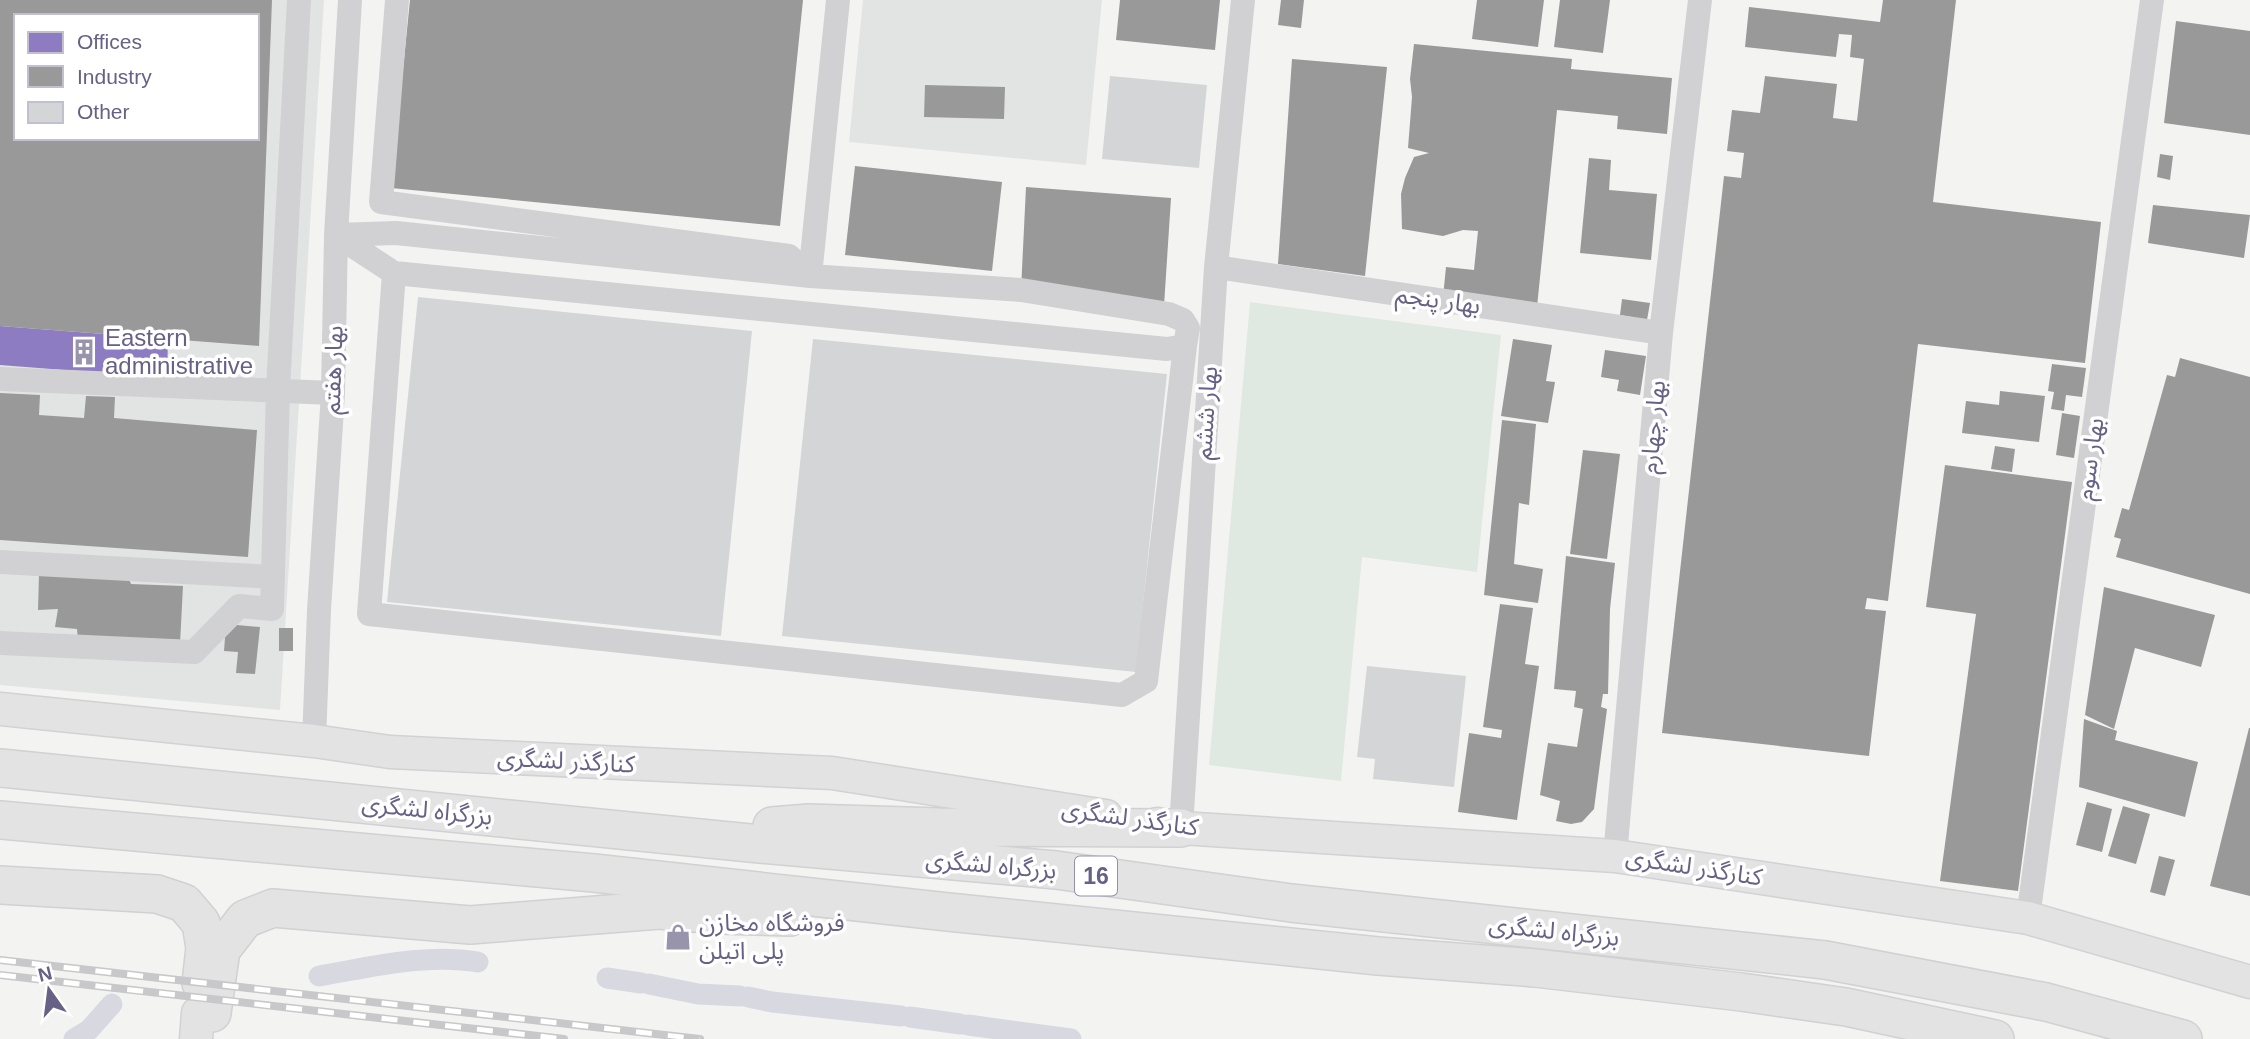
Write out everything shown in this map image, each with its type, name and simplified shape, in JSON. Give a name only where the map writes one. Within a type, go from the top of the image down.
[{"type":"highway","name":"بزرگراه لشگری","points":[[0,768],[760,844],[1056,870],[1291,903],[1825,960],[2046,1002],[2183,1039]]},
{"type":"highway","name":"بزرگراه لشگری","points":[[0,820],[594,873],[1378,956],[1535,968],[1846,1007],[1995,1039]]},
{"type":"highway","points":[[641,830],[749,828],[809,823],[939,827],[1181,828]]},
{"type":"highway","points":[[0,885],[157,894],[184,903],[201,923],[205,948],[205,1026]]},
{"type":"highway","points":[[205,1026],[221,950],[245,919],[273,908],[470,925],[659,910],[718,915],[864,920],[948,912]]},
{"type":"main road","name":"کنارگذر لشگری","points":[[0,709],[314,741],[390,752],[832,773],[1181,828],[1615,856],[2028,918],[2250,982]]},
{"type":"street","points":[[0,643],[194,652],[239,606],[272,609],[278,389],[299,0]]},
{"type":"street","name":"بهار هفتم","points":[[314,741],[319,610],[333,393],[336,235],[350,0]]},
{"type":"street","points":[[397,0],[381,202],[789,256],[810,276]]},
{"type":"street","points":[[810,276],[838,0]]},
{"type":"street","name":"بهار ششم","points":[[1181,828],[1216,267],[1243,0]]},
{"type":"street","name":"بهار چهارم","points":[[1615,856],[1661,332],[1700,0]]},
{"type":"street","name":"بهار سوم","points":[[2028,918],[2152,0]]},
{"type":"street","points":[[336,235],[396,233],[810,276],[1021,290],[1169,314],[1183,320],[1188,328],[1146,681],[1122,695],[369,614],[394,273]]},
{"type":"street","points":[[336,235],[394,273],[1167,349],[1185,346]]},
{"type":"street","name":"بهار پنجم","points":[[1216,267],[1661,332]]},
{"type":"street","points":[[0,379],[333,393]]},
{"type":"street","points":[[0,562],[273,577]]},
{"type":"shaded area","points":[[0,0],[324,0],[280,710],[0,685]]},
{"type":"shaded area","points":[[863,0],[1102,0],[1086,165],[849,142]]},
{"type":"shaded area","points":[[1250,302],[1501,335],[1477,572],[1362,557],[1341,781],[1209,765]]},
{"type":"building: Offices","name":"Eastern administrative","points":[[0,326],[168,339],[167,378],[0,365]]},
{"type":"building: Industry","points":[[0,0],[272,0],[259,346],[0,326]]},
{"type":"building: Industry","points":[[410,0],[803,0],[780,226],[391,188]]},
{"type":"building: Industry","points":[[1120,0],[1220,0],[1215,50],[1116,40]]},
{"type":"building: Industry","points":[[1281,0],[1304,0],[1301,28],[1278,25]]},
{"type":"building: Industry","points":[[1477,0],[1544,0],[1538,47],[1472,39]]},
{"type":"building: Industry","points":[[1560,0],[1610,0],[1603,53],[1554,47]]},
{"type":"building: Industry","points":[[1883,0],[1956,0],[1933,202],[2101,222],[2085,363],[1918,344],[1888,601],[1867,598],[1865,609],[1886,611],[1869,756],[1662,733],[1724,176],[1741,178],[1744,153],[1727,151],[1732,110],[1760,113],[1765,76],[1837,84],[1833,118],[1857,121],[1864,59],[1850,57],[1852,35],[1839,34],[1836,57],[1745,47],[1749,7],[1880,22]]},
{"type":"building: Industry","points":[[2176,21],[2250,31],[2250,135],[2164,123]]},
{"type":"building: Industry","points":[[1414,44],[1572,59],[1571,69],[1672,78],[1667,134],[1617,129],[1618,116],[1557,110],[1537,307],[1443,297],[1446,267],[1474,270],[1478,231],[1463,230],[1443,236],[1402,229],[1401,194],[1405,178],[1414,157],[1429,153],[1408,148]]},
{"type":"building: Industry","points":[[1292,59],[1387,67],[1365,276],[1278,264]]},
{"type":"building: Industry","points":[[925,85],[1005,87],[1004,119],[924,117]]},
{"type":"building: Industry","points":[[2160,154],[2173,156],[2170,180],[2157,177]]},
{"type":"building: Industry","points":[[1589,158],[1611,160],[1609,190],[1657,194],[1651,260],[1580,253]]},
{"type":"building: Industry","points":[[855,166],[1002,182],[992,271],[845,255]]},
{"type":"building: Industry","points":[[1026,187],[1171,198],[1164,306],[1021,290]]},
{"type":"building: Industry","points":[[2153,205],[2250,215],[2244,258],[2148,243]]},
{"type":"building: Industry","points":[[1622,299],[1650,303],[1647,320],[1620,315]]},
{"type":"building: Industry","points":[[1513,339],[1552,345],[1546,381],[1555,382],[1548,423],[1501,416]]},
{"type":"building: Industry","points":[[1605,350],[1646,356],[1640,395],[1617,391],[1619,380],[1601,377]]},
{"type":"building: Industry","points":[[2180,358],[2250,377],[2250,594],[2116,557],[2121,539],[2114,537],[2122,508],[2129,510],[2167,375],[2175,377]]},
{"type":"building: Industry","points":[[2052,364],[2086,368],[2082,397],[2066,395],[2064,411],[2051,409],[2054,392],[2048,391]]},
{"type":"building: Industry","points":[[2000,391],[2045,396],[2039,442],[1962,433],[1966,401],[1999,405]]},
{"type":"building: Industry","points":[[0,393],[40,395],[39,415],[84,418],[86,396],[115,397],[114,418],[257,430],[248,557],[0,540]]},
{"type":"building: Industry","points":[[2062,413],[2080,416],[2074,458],[2056,455]]},
{"type":"building: Industry","points":[[1502,420],[1536,424],[1529,505],[1519,503],[1514,564],[1543,569],[1538,603],[1484,595]]},
{"type":"building: Industry","points":[[1995,446],[2015,449],[2012,472],[1991,469]]},
{"type":"building: Industry","points":[[1583,450],[1620,454],[1607,559],[1570,554]]},
{"type":"building: Industry","points":[[1945,465],[2072,482],[2018,891],[1940,881],[1976,614],[1926,607]]},
{"type":"building: Industry","points":[[1566,556],[1615,563],[1610,609],[1608,694],[1603,694],[1601,707],[1607,709],[1594,809],[1582,822],[1571,824],[1556,821],[1560,801],[1540,795],[1548,743],[1577,747],[1583,709],[1574,707],[1576,691],[1554,689]]},
{"type":"building: Industry","points":[[39,574],[129,579],[131,584],[183,586],[180,644],[78,640],[77,629],[55,627],[58,609],[38,610]]},
{"type":"building: Industry","points":[[2104,587],[2215,615],[2201,667],[2135,648],[2114,729],[2085,715]]},
{"type":"building: Industry","points":[[1500,604],[1533,608],[1525,664],[1539,666],[1517,820],[1458,812],[1469,733],[1501,738],[1502,730],[1483,727]]},
{"type":"building: Industry","points":[[226,624],[260,627],[255,674],[236,673],[238,652],[224,651]]},
{"type":"building: Industry","points":[[279,628],[293,628],[293,651],[279,651]]},
{"type":"building: Industry","points":[[2084,719],[2117,731],[2115,740],[2198,762],[2185,817],[2079,787]]},
{"type":"building: Industry","points":[[2250,728],[2250,896],[2210,886]]},
{"type":"building: Industry","points":[[2087,802],[2112,809],[2102,852],[2076,845]]},
{"type":"building: Industry","points":[[2123,806],[2150,814],[2136,864],[2108,856]]},
{"type":"building: Industry","points":[[2159,856],[2175,860],[2165,896],[2150,892]]},
{"type":"building: Other","points":[[1110,76],[1207,85],[1199,168],[1102,159]]},
{"type":"building: Other","points":[[418,297],[752,331],[721,636],[387,602]]},
{"type":"building: Other","points":[[813,339],[1167,374],[1136,672],[782,636]]},
{"type":"building: Other","points":[[1367,666],[1466,676],[1454,787],[1373,779],[1375,759],[1357,757]]},
{"type":"waterway","points":[[319,976],[419,960],[478,962]]},
{"type":"waterway","points":[[607,978],[641,983]]},
{"type":"waterway","points":[[649,984],[698,994],[740,996]]},
{"type":"waterway","points":[[748,997],[901,1016]]},
{"type":"waterway","points":[[74,1039],[89,1030],[112,1004]]},
{"type":"waterway","points":[[910,1017],[960,1024]]},
{"type":"waterway","points":[[968,1025],[1071,1039]]},
{"type":"railway","points":[[0,960],[700,1039]]},
{"type":"railway","points":[[0,975],[564,1039]]},
{"type":"place","name":"Eastern administrative","points":[[84,352]]},
{"type":"place","name":"فروشگاه مخازن پلی اتیلن","points":[[678,937]]}]
